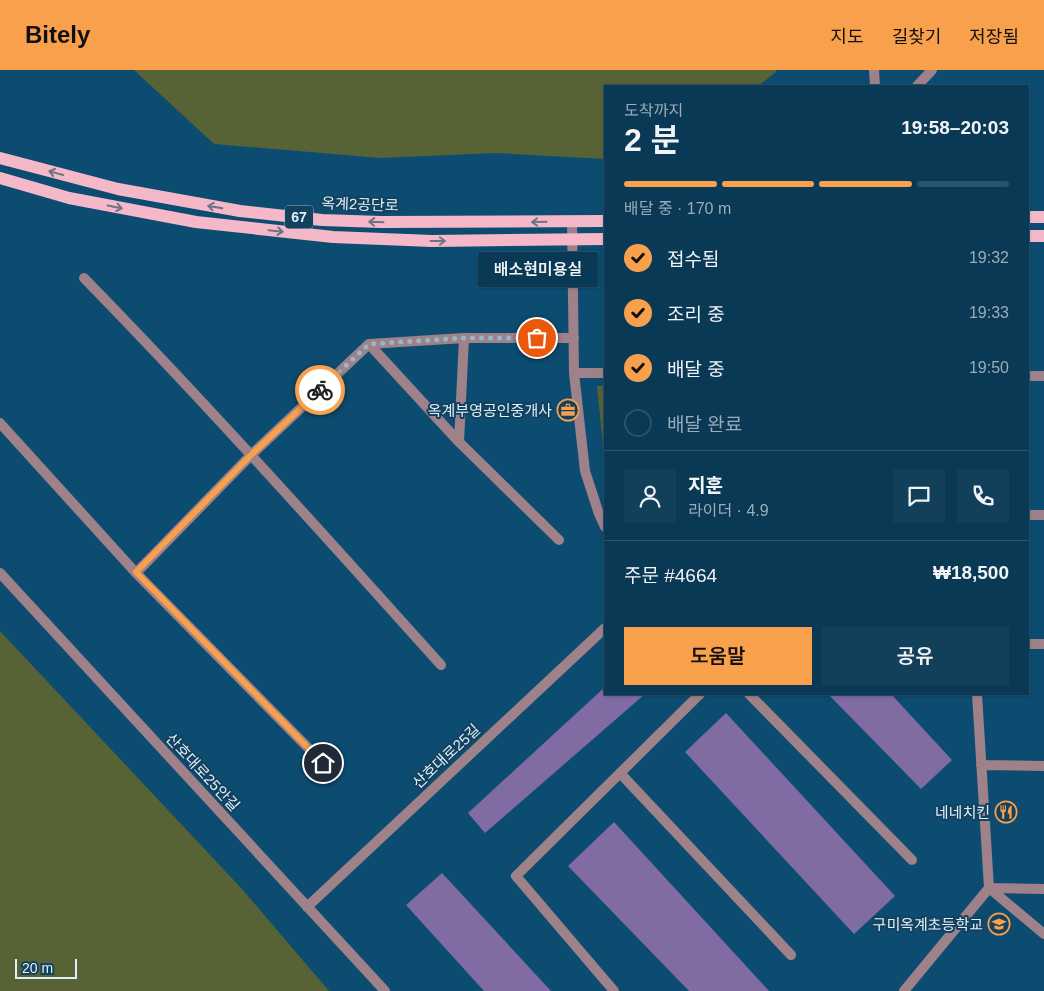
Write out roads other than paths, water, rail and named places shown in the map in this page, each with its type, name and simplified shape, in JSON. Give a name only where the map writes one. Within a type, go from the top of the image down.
[{"type":"main road","name":"옥계2공단로","points":[[0,158],[118,189],[240,211],[322,220],[381,222],[604,220]]},
{"type":"main road","name":"67","points":[[0,178],[69,198],[196,222],[333,237],[432,241],[604,240]]},
{"type":"main road","points":[[1029,217],[1044,217]]},
{"type":"main road","points":[[1029,236],[1044,236]]},
{"type":"street","points":[[874,70],[875,85]]},
{"type":"street","points":[[918,85],[932,70]]},
{"type":"street","points":[[572,221],[574,373],[585,471],[604,524]]},
{"type":"street","points":[[84,278],[252,454],[440,665]]},
{"type":"street","points":[[136,572],[252,454],[369,344],[464,338],[574,338]]},
{"type":"street","points":[[459,442],[464,338]]},
{"type":"street","points":[[369,344],[459,442],[559,540]]},
{"type":"street","points":[[574,373],[604,373]]},
{"type":"street","points":[[1029,376],[1044,376]]},
{"type":"street","points":[[0,423],[136,572],[323,763]]},
{"type":"street","points":[[1029,515],[1044,515]]},
{"type":"street","name":"산호대로25안길","points":[[0,573],[385,991]]},
{"type":"street","name":"산호대로25길","points":[[306,907],[604,629]]},
{"type":"street","points":[[1029,644],[1044,644]]},
{"type":"street","points":[[614,991],[516,876],[699,695]]},
{"type":"street","points":[[750,695],[912,860]]},
{"type":"street","points":[[904,991],[989,888],[977,695]]},
{"type":"street","points":[[981,765],[1044,766]]},
{"type":"street","points":[[620,773],[791,955]]},
{"type":"street","points":[[989,888],[1044,889]]},
{"type":"street","points":[[989,888],[1044,934]]},
{"type":"place","name":"배소현미용실","points":[[537,338]]},
{"type":"place","name":"옥계부영공인중개사","points":[[568,410]]},
{"type":"place","name":"네네치킨","points":[[1006,812]]},
{"type":"place","name":"구미옥계초등학교","points":[[999,924]]}]
